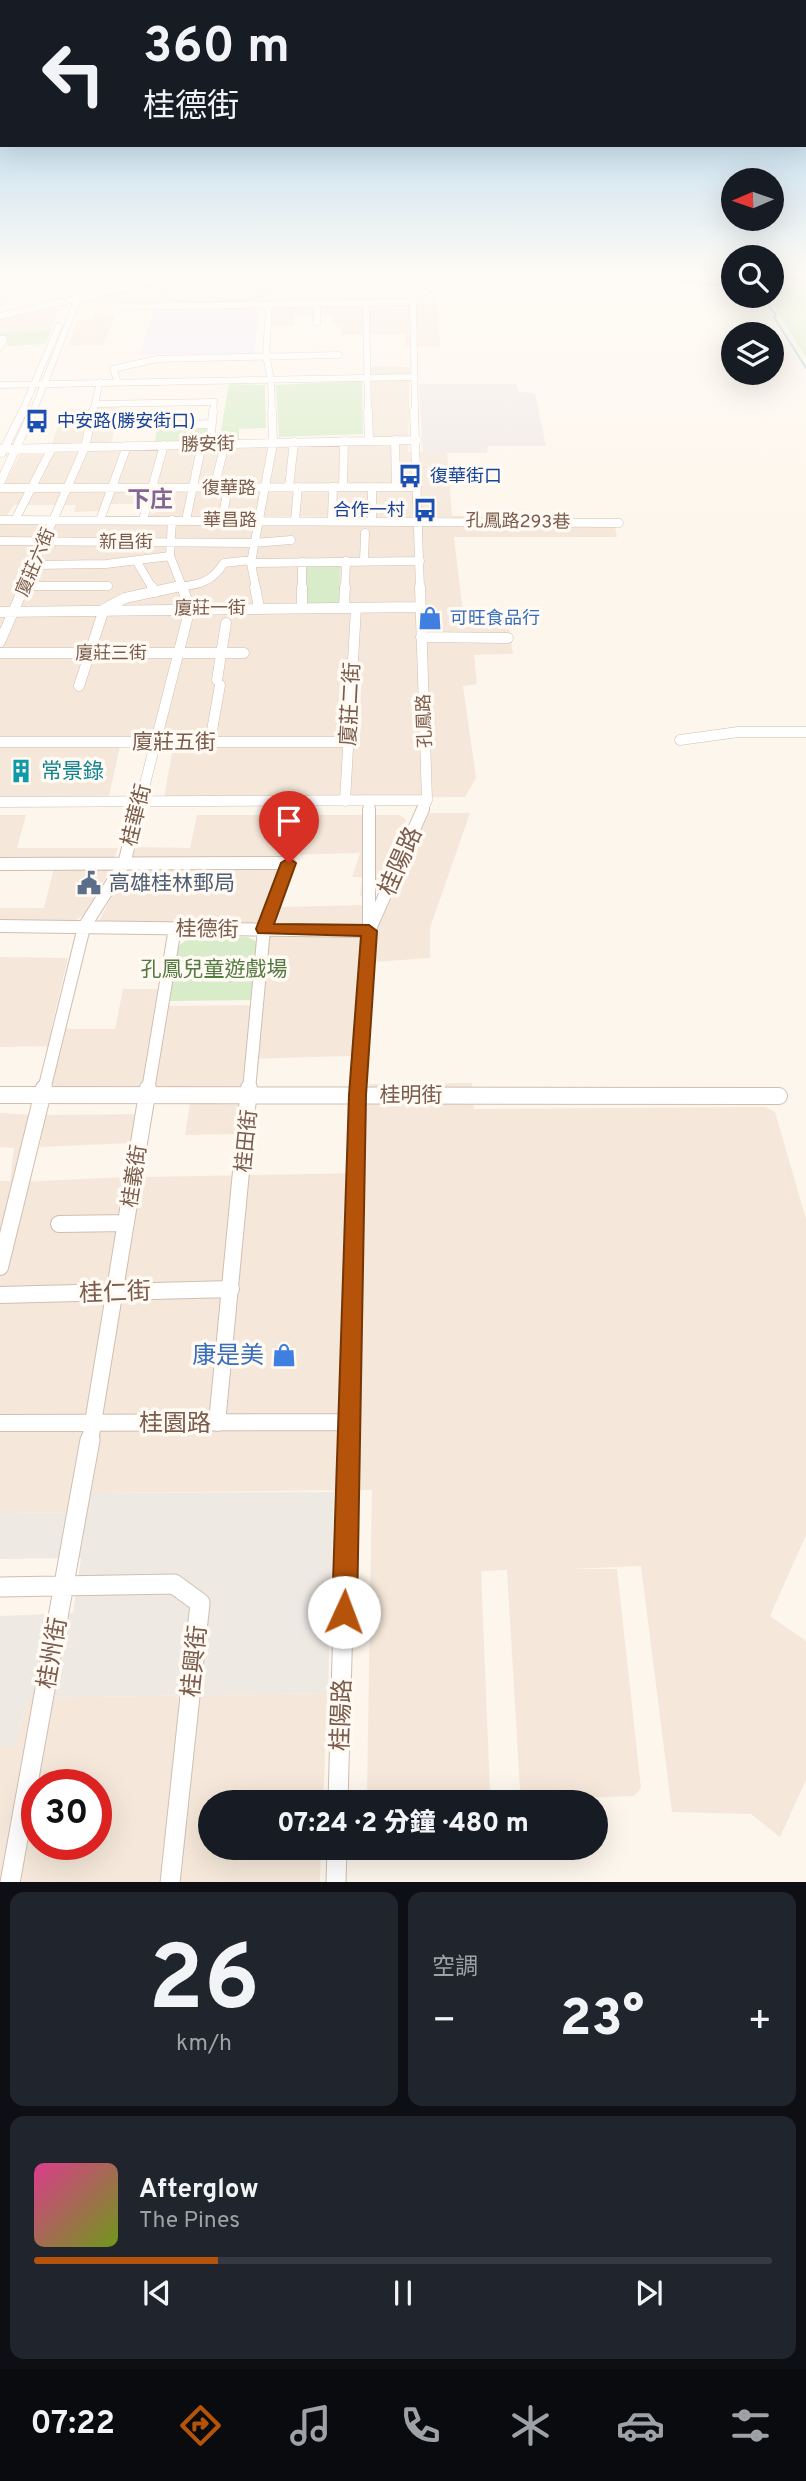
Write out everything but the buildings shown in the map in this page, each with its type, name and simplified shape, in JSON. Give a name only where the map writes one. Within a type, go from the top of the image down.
[{"type":"street","points":[[0,457],[46,359]]},
{"type":"street","points":[[0,486],[55,359]]},
{"type":"street","points":[[118,382],[113,369],[163,359]]},
{"type":"street","points":[[259,608],[251,561],[272,443],[271,380],[267,359]]},
{"type":"street","points":[[367,359],[369,440]]},
{"type":"street","name":"孔鳳路","points":[[414,359],[427,800]]},
{"type":"street","points":[[0,385],[415,377]]},
{"type":"street","name":"廈莊六街","points":[[0,642],[85,447],[100,382]]},
{"type":"street","points":[[96,404],[214,402],[211,424],[192,488],[186,520]]},
{"type":"street","points":[[151,445],[159,403]]},
{"type":"street","points":[[154,426],[211,424]]},
{"type":"street","points":[[395,440],[396,487]]},
{"type":"street","name":"勝安街","points":[[2,449],[417,440]]},
{"type":"street","points":[[343,487],[344,441]]},
{"type":"street","points":[[294,442],[295,520]]},
{"type":"street","points":[[214,488],[225,444]]},
{"type":"street","points":[[143,520],[164,445]]},
{"type":"street","points":[[100,520],[127,446]]},
{"type":"street","points":[[15,520],[52,447]]},
{"type":"street","name":"復華路","points":[[0,486],[417,487]]},
{"type":"street","points":[[332,520],[333,487]]},
{"type":"street","points":[[372,487],[372,520]]},
{"type":"street","points":[[222,520],[228,488]]},
{"type":"street","name":"華昌路","points":[[0,520],[418,520]]},
{"type":"street","points":[[172,520],[170,556],[190,608]]},
{"type":"street","name":"孔鳳路293巷","points":[[418,520],[619,523]]},
{"type":"street","points":[[364,561],[365,533]]},
{"type":"street","name":"新昌街","points":[[0,541],[253,543],[290,540]]},
{"type":"street","name":"新昌街","points":[[33,565],[138,562],[170,556]]},
{"type":"street","points":[[344,608],[346,561]]},
{"type":"street","points":[[79,686],[104,609],[114,602],[212,579],[224,563],[420,561]]},
{"type":"street","points":[[138,562],[155,592]]},
{"type":"street","points":[[302,562],[302,608]]},
{"type":"street","points":[[24,586],[108,586]]},
{"type":"street","name":"廈莊一街","points":[[0,612],[420,607]]},
{"type":"street","name":"桂華街","points":[[0,1267],[84,927],[124,864],[190,608]]},
{"type":"street","name":"廈莊二街","points":[[345,801],[356,608]]},
{"type":"street","points":[[210,742],[226,623]]},
{"type":"street","points":[[421,637],[508,638]]},
{"type":"street","name":"廈莊三街","points":[[0,653],[244,653]]},
{"type":"street","points":[[680,740],[738,732],[806,732]]},
{"type":"street","name":"廈莊五街","points":[[0,742],[348,742]]},
{"type":"street","points":[[0,802],[427,800]]},
{"type":"street","name":"桂陽路","points":[[338,1790],[358,1095],[369,931],[427,800]]},
{"type":"street","points":[[369,801],[369,931]]},
{"type":"street","name":"桂田街","points":[[124,864],[289,863],[264,929],[217,1423]]},
{"type":"street","points":[[0,864],[124,864]]},
{"type":"street","name":"桂德街","points":[[0,926],[369,931]]},
{"type":"street","name":"桂義街","points":[[93,1423],[175,928]]},
{"type":"street","name":"桂明街","points":[[0,1095],[779,1096]]},
{"type":"street","points":[[59,1224],[126,1223]]},
{"type":"street","name":"桂仁街","points":[[0,1295],[231,1289]]},
{"type":"street","name":"桂園路","points":[[0,1423],[350,1422]]},
{"type":"street","name":"桂州街","points":[[10,1882],[93,1423]]},
{"type":"street","name":"桂興街","points":[[0,1587],[64,1588],[174,1584],[200,1603],[170,1882]]},
{"type":"street","points":[[336,1882],[337,1860]]},
{"type":"shaded area","points":[[410,367],[408,452],[447,453],[452,516],[496,516],[495,527],[615,527],[617,537],[454,537],[463,613],[507,613],[513,654],[474,655],[477,684],[463,686],[476,778],[465,797],[164,798],[173,747],[120,747],[108,800],[0,800],[0,524],[451,525],[452,517],[150,516],[152,504],[101,504],[100,511],[74,512],[76,505],[14,505],[7,515],[0,515],[0,493],[21,452],[372,443],[371,368]]},
{"type":"shaded area","points":[[419,384],[516,384],[519,392],[535,393],[546,446],[488,446],[487,453],[423,453]]},
{"type":"shaded area","points":[[119,407],[111,444],[51,446],[62,415],[70,410]]},
{"type":"shaded area","points":[[429,813],[470,813],[430,928],[430,958],[374,962],[376,932]]},
{"type":"shaded area","points":[[0,815],[26,815],[17,848],[118,848],[110,870],[86,913],[74,922],[0,922],[0,908],[44,908],[54,868],[0,868]]},
{"type":"shaded area","points":[[197,815],[400,815],[406,820],[376,893],[360,896],[362,877],[352,877],[360,853],[289,855],[258,924],[99,921],[137,847],[190,848]]},
{"type":"shaded area","points":[[363,905],[351,1056],[245,1059],[239,1134],[185,1135],[190,1103],[48,1101],[61,1046],[0,1047],[0,957],[68,958],[51,1029],[115,1029],[123,989],[158,989],[156,1006],[261,1005],[268,939],[279,907]]},
{"type":"shaded area","points":[[472,1083],[474,1109],[766,1107],[775,1112],[806,1219],[806,1535],[770,1616],[806,1641],[806,1780],[780,1837],[751,1814],[672,1812],[641,1566],[569,1569],[617,1569],[641,1788],[634,1796],[608,1797],[608,1790],[520,1789],[507,1570],[481,1571],[490,1790],[367,1790],[372,1490],[91,1493],[87,1513],[0,1512],[0,1181],[10,1181],[14,1148],[0,1147],[0,1113],[34,1115],[19,1182],[126,1177],[131,1143],[40,1147],[44,1115],[151,1114],[143,1177],[362,1173],[369,1084]]},
{"type":"shaded area","points":[[334,1492],[328,1693],[28,1698],[15,1746],[0,1746],[0,1616],[73,1613],[81,1558],[0,1559],[0,1512],[86,1513],[91,1493]]},
{"type":"shaded area","points":[[328,1693],[324,1790],[198,1790],[198,1860],[321,1860],[320,1882],[0,1882],[0,1746],[15,1746],[28,1698]]},
{"type":"green space","points":[[362,382],[363,434],[279,437],[276,385]]},
{"type":"green space","points":[[229,384],[265,385],[266,428],[239,429],[239,441],[219,442]]},
{"type":"green space","points":[[209,426],[206,441],[155,441],[157,428]]},
{"type":"green space","points":[[304,566],[340,566],[339,607],[302,607]]},
{"type":"green space","name":"孔鳳兒童遊戲場","points":[[247,937],[258,942],[255,1000],[168,1001],[177,947],[189,938]]},
{"type":"waterway","points":[[800,359],[806,368]]},
{"type":"place","name":"中安路(勝安街口)","points":[[37,421]]},
{"type":"place","name":"復華街口","points":[[410,476]]},
{"type":"place","name":"合作一村","points":[[425,510]]},
{"type":"place","name":"可旺食品行","points":[[430,618]]},
{"type":"place","name":"常景錄","points":[[21,771]]},
{"type":"place","name":"高雄桂林郵局","points":[[89,883]]},
{"type":"place","name":"康是美","points":[[284,1355]]},
{"type":"district","name":"下庄","points":[[150,499]]},
{"type":"route","points":[[289,863],[264,929],[369,931],[358,1095],[344,1612]]}]
